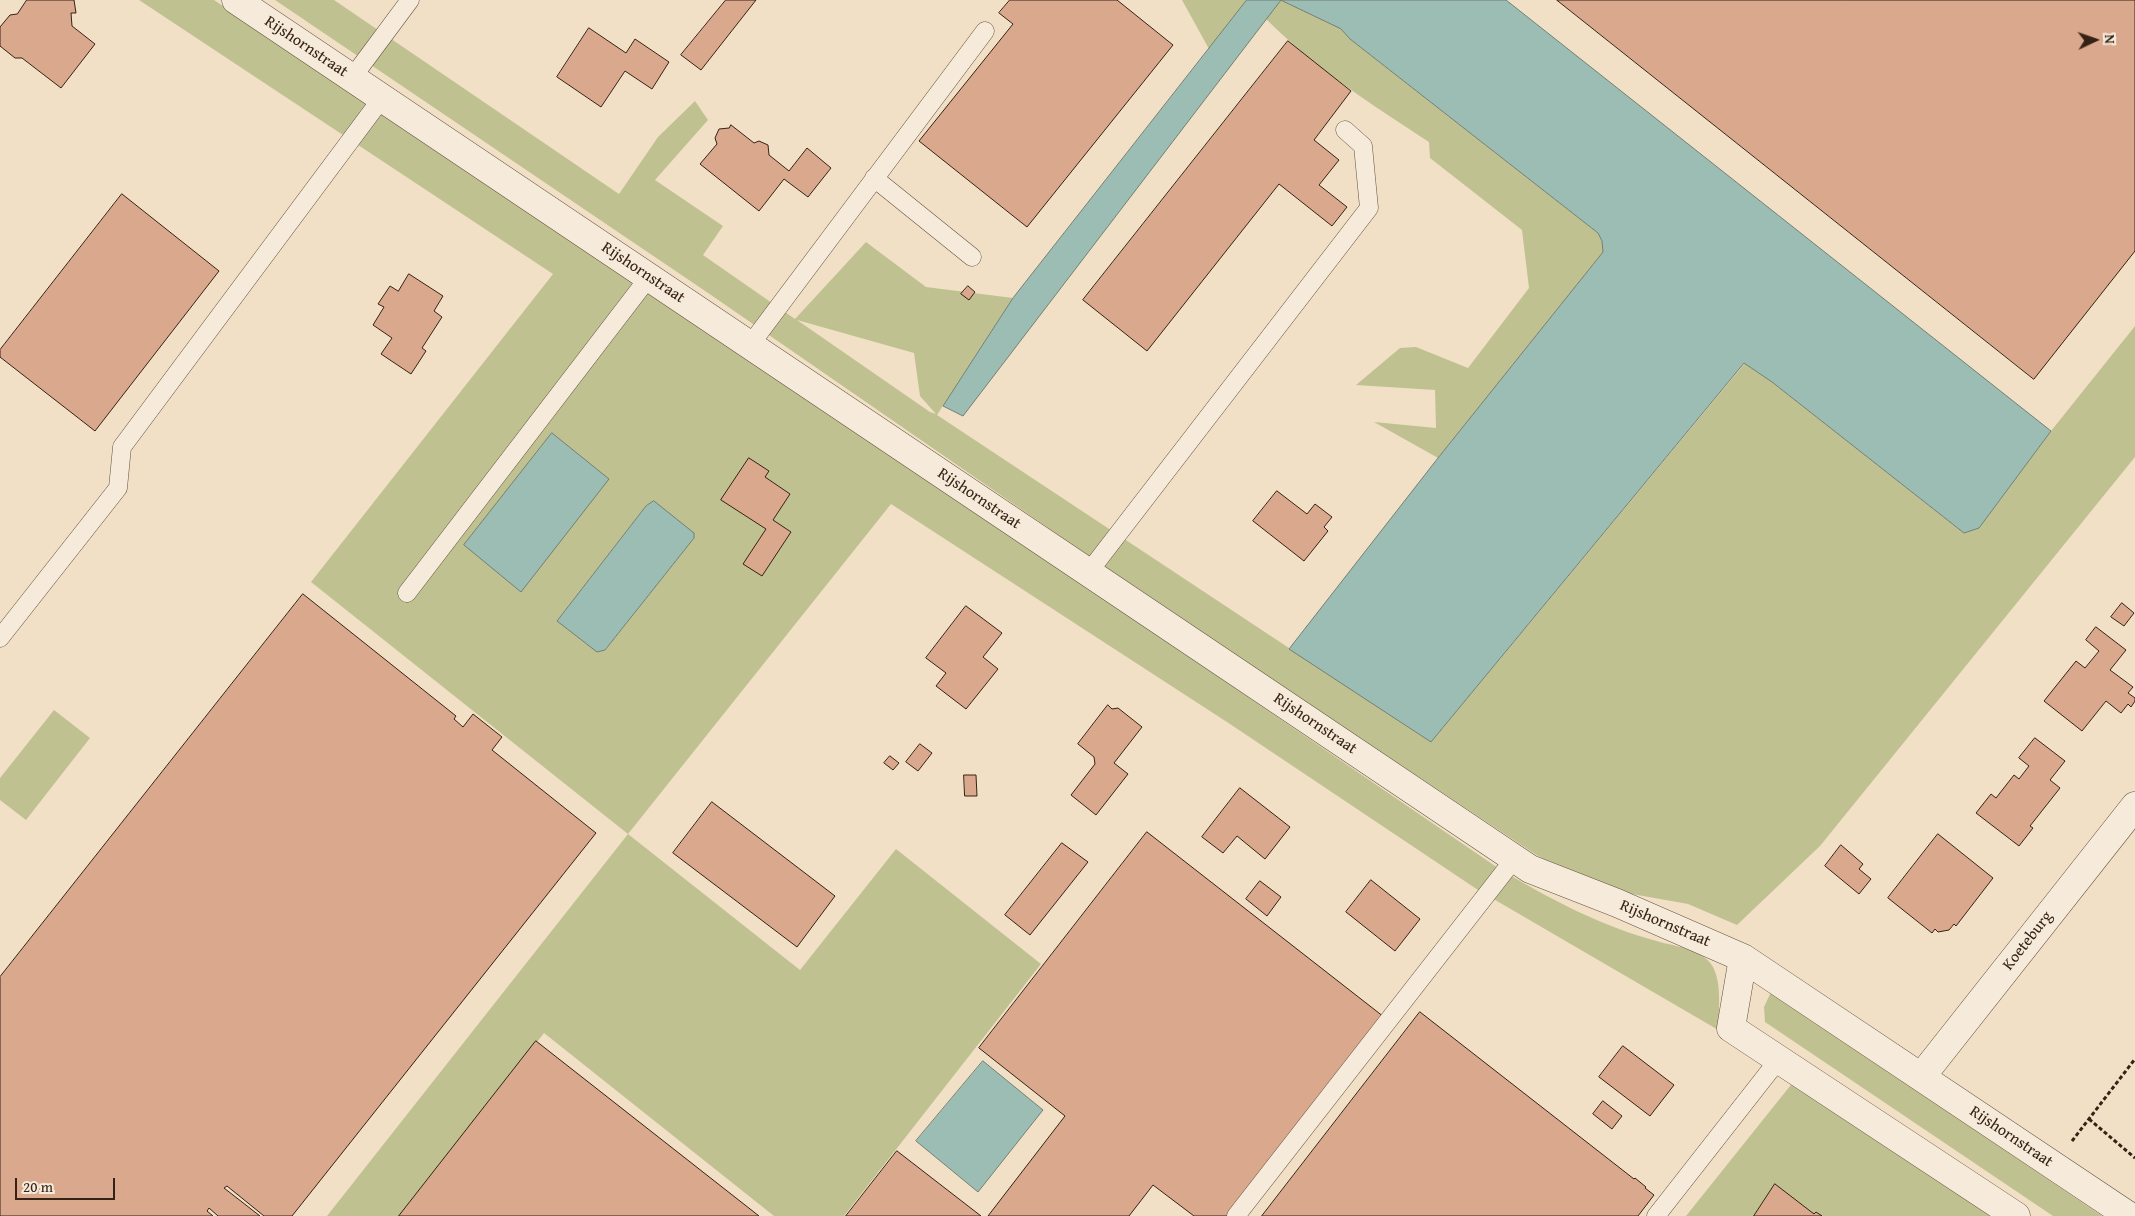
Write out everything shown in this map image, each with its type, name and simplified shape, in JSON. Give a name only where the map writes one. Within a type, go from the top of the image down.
[{"type":"street","name":"Rijshornstraat","points":[[236,0],[1530,869],[1617,903],[1743,958],[2129,1216]]},
{"type":"street","name":"Koeteburg","points":[[1921,1076],[2135,806]]},
{"type":"street","points":[[1743,958],[1731,1028],[2016,1216]]},
{"type":"lane","points":[[352,78],[410,0]]},
{"type":"lane","points":[[750,345],[985,31]]},
{"type":"lane","points":[[0,638],[118,488],[122,447],[382,98]]},
{"type":"lane","points":[[1088,573],[1369,208],[1363,146],[1345,130]]},
{"type":"lane","points":[[874,178],[972,257]]},
{"type":"lane","points":[[407,593],[649,277]]},
{"type":"lane","points":[[1236,1216],[1515,858]]},
{"type":"lane","points":[[1656,1216],[1779,1059]]},
{"type":"path","points":[[2054,1165],[2135,1059]]},
{"type":"path","points":[[2089,1119],[2135,1158]]},
{"type":"green space","points":[[139,0],[214,0],[957,498],[1498,868],[1556,901],[1596,920],[1660,942],[1697,952],[1709,961],[1716,975],[1719,991],[1720,1031],[1478,890],[1230,724],[891,504],[628,834],[311,582],[553,274]],"holes":[[[654,502],[694,538],[605,650],[557,621],[646,506]]]},
{"type":"green space","points":[[275,0],[334,0],[619,194],[658,137],[695,101],[708,120],[655,180],[723,226],[703,255],[795,319],[866,242],[926,287],[1013,298],[937,415],[1431,742],[1745,363],[1772,382],[1964,533],[1979,528],[2051,431],[2135,326],[2135,457],[1820,846],[1737,925],[1688,904],[1604,889],[1538,856],[1154,601],[711,295]],"holes":[[[797,320],[914,353],[920,396],[936,414],[930,412]]]},
{"type":"green space","points":[[1182,0],[1247,0],[1209,49]]},
{"type":"green space","points":[[1281,0],[1342,29],[1350,39],[1598,233],[1602,241],[1603,252],[1438,458],[1374,422],[1436,428],[1435,390],[1356,385],[1400,348],[1416,347],[1468,368],[1529,288],[1522,230],[1430,158],[1429,142],[1365,100],[1324,70],[1266,19]]},
{"type":"green space","points":[[54,710],[90,738],[26,820],[0,800],[0,778]]},
{"type":"green space","points":[[628,834],[800,970],[896,849],[1041,964],[844,1216],[774,1216],[544,1033],[402,1216],[327,1216]]},
{"type":"green space","points":[[1771,992],[2102,1216],[2053,1216],[1765,1022],[1764,1007]]},
{"type":"green space","points":[[1794,1081],[1980,1208],[1990,1216],[1686,1216]]},
{"type":"water","points":[[1247,0],[1281,0],[963,416],[943,406],[1013,298]]},
{"type":"water","points":[[1281,0],[1506,0],[2051,431],[1979,528],[1964,533],[1772,382],[1744,363],[1431,742],[1289,649],[1438,458],[1603,252],[1602,241],[1598,233],[1350,39],[1341,29]]},
{"type":"water","points":[[552,433],[609,479],[521,592],[464,545]]},
{"type":"water","points":[[654,501],[694,533],[694,538],[605,650],[597,652],[557,621],[646,506]]},
{"type":"water","points":[[983,1061],[1043,1110],[978,1192],[916,1141]]},
{"type":"building","points":[[27,0],[74,0],[76,13],[71,13],[72,26],[95,44],[61,88],[22,58],[15,58],[0,46],[0,27],[10,15],[17,14]]},
{"type":"building","points":[[726,0],[756,0],[701,70],[681,55]]},
{"type":"building","points":[[1010,0],[1117,0],[1173,45],[1027,227],[919,141],[1013,24],[999,13]]},
{"type":"building","points":[[1557,0],[2135,0],[2135,251],[2034,379]]},
{"type":"building","points":[[589,28],[626,53],[635,39],[669,62],[652,89],[625,71],[601,107],[557,77]]},
{"type":"building","points":[[1288,41],[1351,91],[1314,140],[1339,160],[1319,185],[1347,207],[1332,226],[1279,184],[1147,351],[1083,300]]},
{"type":"building","points":[[731,125],[754,143],[759,141],[768,145],[769,155],[789,171],[807,148],[831,168],[808,197],[784,179],[759,211],[700,164],[717,144],[715,138],[719,129],[729,128]]},
{"type":"building","points":[[122,194],[219,271],[95,431],[0,357],[0,350]]},
{"type":"building","points":[[409,274],[443,296],[434,311],[442,317],[422,348],[426,351],[411,374],[381,354],[392,338],[373,325],[384,307],[378,304],[390,286],[398,291]]},
{"type":"building","points":[[968,286],[975,292],[969,300],[961,294]]},
{"type":"building","points":[[749,458],[769,471],[765,477],[790,494],[773,520],[791,532],[762,576],[743,564],[766,529],[721,500]]},
{"type":"building","points":[[1277,491],[1307,514],[1315,504],[1332,517],[1324,527],[1328,531],[1304,561],[1253,521]]},
{"type":"building","points":[[303,594],[456,716],[454,719],[463,727],[473,714],[502,737],[492,750],[596,833],[292,1216],[264,1216],[227,1186],[224,1188],[260,1216],[218,1216],[209,1208],[207,1211],[213,1216],[0,1216],[0,977]]},
{"type":"building","points":[[2122,603],[2134,613],[2124,626],[2111,617]]},
{"type":"building","points":[[966,606],[1002,633],[983,657],[998,669],[966,709],[936,686],[946,673],[926,658]]},
{"type":"building","points":[[2096,627],[2126,650],[2110,670],[2133,687],[2128,693],[2135,698],[2135,701],[2131,707],[2128,704],[2121,713],[2106,701],[2082,731],[2044,701],[2076,661],[2085,668],[2099,651],[2086,640]]},
{"type":"building","points":[[1108,705],[1112,709],[1118,708],[1142,727],[1114,763],[1128,774],[1096,815],[1071,795],[1095,764],[1094,757],[1078,744]]},
{"type":"building","points":[[2035,738],[2065,761],[2050,780],[2060,788],[2030,826],[2033,828],[2019,846],[1976,813],[1991,794],[1996,798],[2014,775],[2019,779],[2029,766],[2019,758]]},
{"type":"building","points":[[920,744],[932,753],[918,771],[906,762]]},
{"type":"building","points":[[890,756],[899,763],[893,770],[884,763]]},
{"type":"building","points":[[964,775],[976,775],[977,796],[965,796]]},
{"type":"building","points":[[1240,788],[1290,827],[1265,859],[1237,836],[1223,853],[1202,837]]},
{"type":"building","points":[[712,802],[835,896],[797,947],[673,853]]},
{"type":"building","points":[[1147,832],[1384,1017],[1228,1216],[1194,1216],[1153,1185],[1129,1216],[988,1216],[1065,1116],[979,1048]]},
{"type":"building","points":[[1938,834],[1993,878],[1956,926],[1954,924],[1949,930],[1938,932],[1935,929],[1932,933],[1888,898]]},
{"type":"building","points":[[1062,843],[1088,862],[1030,935],[1005,915]]},
{"type":"building","points":[[1841,845],[1863,864],[1859,869],[1871,879],[1859,894],[1825,866]]},
{"type":"building","points":[[1371,880],[1420,919],[1395,951],[1346,912]]},
{"type":"building","points":[[1260,881],[1281,897],[1267,916],[1246,899]]},
{"type":"building","points":[[1420,1012],[1646,1187],[1654,1195],[1638,1216],[1262,1216]]},
{"type":"building","points":[[536,1041],[759,1216],[399,1216]]},
{"type":"building","points":[[1623,1046],[1674,1085],[1650,1116],[1599,1077]]},
{"type":"building","points":[[1603,1101],[1622,1116],[1612,1129],[1593,1114]]},
{"type":"building","points":[[897,1151],[981,1216],[846,1216]]},
{"type":"building","points":[[1775,1184],[1814,1214],[1816,1212],[1822,1216],[1754,1216]]}]
